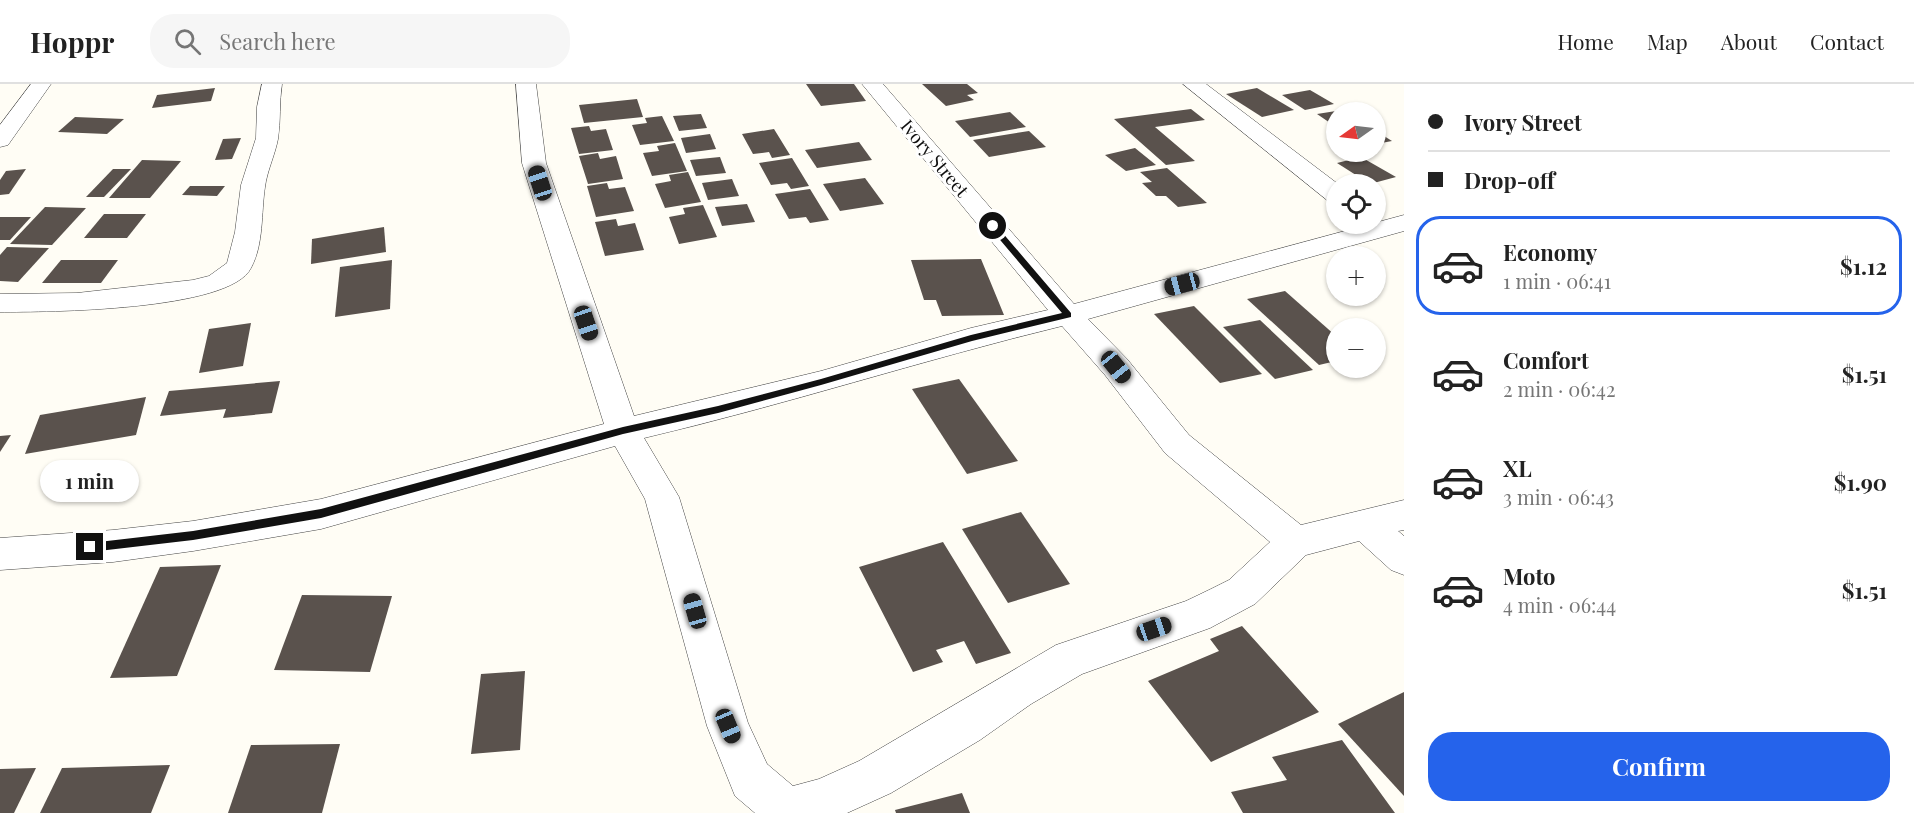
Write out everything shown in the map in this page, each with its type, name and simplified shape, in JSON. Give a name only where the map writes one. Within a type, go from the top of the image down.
[{"type":"street","points":[[0,140],[41,84]]},
{"type":"street","points":[[0,303],[77,302],[193,289],[219,282],[239,267],[248,232],[253,185],[267,138],[268,107],[272,84]]},
{"type":"street","points":[[526,84],[534,163],[623,431],[662,497],[728,726],[751,780],[787,811],[822,801],[875,777],[965,725],[1016,690],[1070,659],[1196,615],[1225,602],[1242,592],[1295,542],[1404,515]]},
{"type":"street","name":"Ivory Street","points":[[872,84],[1068,315],[1116,367],[1157,422],[1177,444],[1295,542]]},
{"type":"street","points":[[1196,86],[1230,84]]},
{"type":"street","points":[[1196,86],[1326,187]]},
{"type":"street","points":[[0,554],[112,546],[193,536],[321,514],[623,431],[718,409],[971,338],[1068,315],[1388,224]]},
{"type":"street","points":[[1366,525],[1404,559]]},
{"type":"building","points":[[806,84],[854,84],[866,101],[821,106]]},
{"type":"building","points":[[922,84],[967,84],[978,93],[967,95],[974,100],[946,106]]},
{"type":"building","points":[[215,88],[211,101],[152,108],[157,95]]},
{"type":"building","points":[[1257,88],[1294,110],[1262,117],[1226,94]]},
{"type":"building","points":[[1310,90],[1331,102],[1326,102],[1326,106],[1305,110],[1282,95]]},
{"type":"building","points":[[637,99],[643,117],[584,123],[579,105]]},
{"type":"building","points":[[1191,109],[1205,120],[1155,127],[1195,161],[1166,165],[1114,119]]},
{"type":"building","points":[[1010,112],[1026,127],[970,137],[955,121]]},
{"type":"building","points":[[1326,113],[1326,120],[1317,114]]},
{"type":"building","points":[[701,114],[707,128],[679,131],[673,116]]},
{"type":"building","points":[[662,116],[674,141],[640,145],[632,125],[647,123],[645,118]]},
{"type":"building","points":[[75,117],[124,119],[107,134],[58,132]]},
{"type":"building","points":[[589,126],[591,131],[606,129],[613,150],[579,154],[571,128]]},
{"type":"building","points":[[774,129],[790,155],[772,158],[769,152],[753,154],[742,134]]},
{"type":"building","points":[[1029,131],[1046,147],[989,157],[973,140]]},
{"type":"building","points":[[710,134],[716,149],[686,153],[681,138]]},
{"type":"building","points":[[241,138],[232,159],[215,160],[223,139]]},
{"type":"building","points":[[859,142],[872,160],[817,168],[805,150]]},
{"type":"building","points":[[675,143],[687,171],[652,176],[643,153],[659,151],[657,146]]},
{"type":"building","points":[[1135,148],[1156,165],[1126,171],[1105,155]]},
{"type":"building","points":[[598,153],[600,159],[616,156],[623,179],[588,184],[579,156]]},
{"type":"building","points":[[720,157],[726,173],[696,176],[690,160]]},
{"type":"building","points":[[792,158],[809,186],[791,189],[787,183],[771,185],[759,163]]},
{"type":"building","points":[[142,160],[181,161],[150,198],[109,198]]},
{"type":"building","points":[[1370,162],[1396,177],[1386,180],[1386,174],[1354,174],[1337,163]]},
{"type":"building","points":[[1167,168],[1207,203],[1178,207],[1166,196],[1156,196],[1142,183],[1152,182],[1140,172]]},
{"type":"building","points":[[26,169],[9,194],[0,195],[0,180],[6,171]]},
{"type":"building","points":[[113,169],[131,169],[104,197],[86,197]]},
{"type":"building","points":[[688,172],[701,202],[665,208],[655,184],[671,181],[669,175]]},
{"type":"building","points":[[865,178],[884,204],[840,211],[823,184]]},
{"type":"building","points":[[732,179],[739,196],[708,200],[702,183]]},
{"type":"building","points":[[607,183],[609,189],[625,187],[634,211],[596,217],[587,186]]},
{"type":"building","points":[[190,186],[225,186],[217,196],[182,195]]},
{"type":"building","points":[[810,189],[829,220],[810,223],[806,217],[789,219],[775,194]]},
{"type":"building","points":[[747,204],[755,222],[722,226],[715,207]]},
{"type":"building","points":[[703,205],[717,237],[679,244],[669,217],[685,214],[683,208]]},
{"type":"building","points":[[45,207],[86,208],[52,245],[10,244]]},
{"type":"building","points":[[104,214],[146,214],[127,238],[84,238]]},
{"type":"building","points":[[0,217],[31,217],[10,240],[0,240]]},
{"type":"building","points":[[616,219],[618,226],[635,223],[644,250],[605,256],[595,222]]},
{"type":"building","points":[[384,227],[386,252],[311,264],[312,239]]},
{"type":"building","points":[[7,247],[49,248],[18,282],[0,281],[0,255]]},
{"type":"building","points":[[981,259],[1004,315],[942,316],[936,300],[924,300],[911,260]]},
{"type":"building","points":[[61,260],[118,260],[101,283],[42,283]]},
{"type":"building","points":[[392,260],[390,309],[335,317],[340,267]]},
{"type":"building","points":[[1285,291],[1326,327],[1326,363],[1319,365],[1247,299]]},
{"type":"building","points":[[1194,306],[1262,374],[1220,383],[1154,314]]},
{"type":"building","points":[[1260,320],[1313,370],[1275,379],[1223,327]]},
{"type":"building","points":[[251,323],[243,366],[199,373],[209,329]]},
{"type":"building","points":[[959,379],[1018,461],[967,474],[912,389]]},
{"type":"building","points":[[280,381],[272,413],[223,418],[226,409],[160,416],[169,391]]},
{"type":"building","points":[[146,397],[136,435],[25,454],[40,415]]},
{"type":"building","points":[[11,435],[0,452],[0,436]]},
{"type":"building","points":[[1021,512],[1070,584],[1008,603],[962,529]]},
{"type":"building","points":[[943,542],[1011,653],[976,664],[964,641],[936,650],[943,662],[913,672],[859,567]]},
{"type":"building","points":[[221,565],[177,676],[110,678],[160,567]]},
{"type":"building","points":[[302,595],[392,596],[370,672],[274,670]]},
{"type":"building","points":[[1242,626],[1319,712],[1211,762],[1148,681],[1219,651],[1210,639]]},
{"type":"building","points":[[525,671],[520,750],[471,754],[481,674]]},
{"type":"building","points":[[1404,692],[1404,796],[1338,724]]},
{"type":"building","points":[[1342,740],[1395,813],[1243,813],[1231,792],[1287,780],[1272,757]]},
{"type":"building","points":[[340,744],[322,813],[228,813],[251,745]]},
{"type":"building","points":[[170,765],[151,813],[40,813],[62,768]]},
{"type":"building","points":[[36,768],[14,813],[0,813],[0,769]]},
{"type":"building","points":[[962,793],[970,813],[896,813],[895,810]]},
{"type":"route","points":[[90,547],[193,536],[321,514],[623,431],[821,382],[971,338],[1068,315],[993,226]]}]
